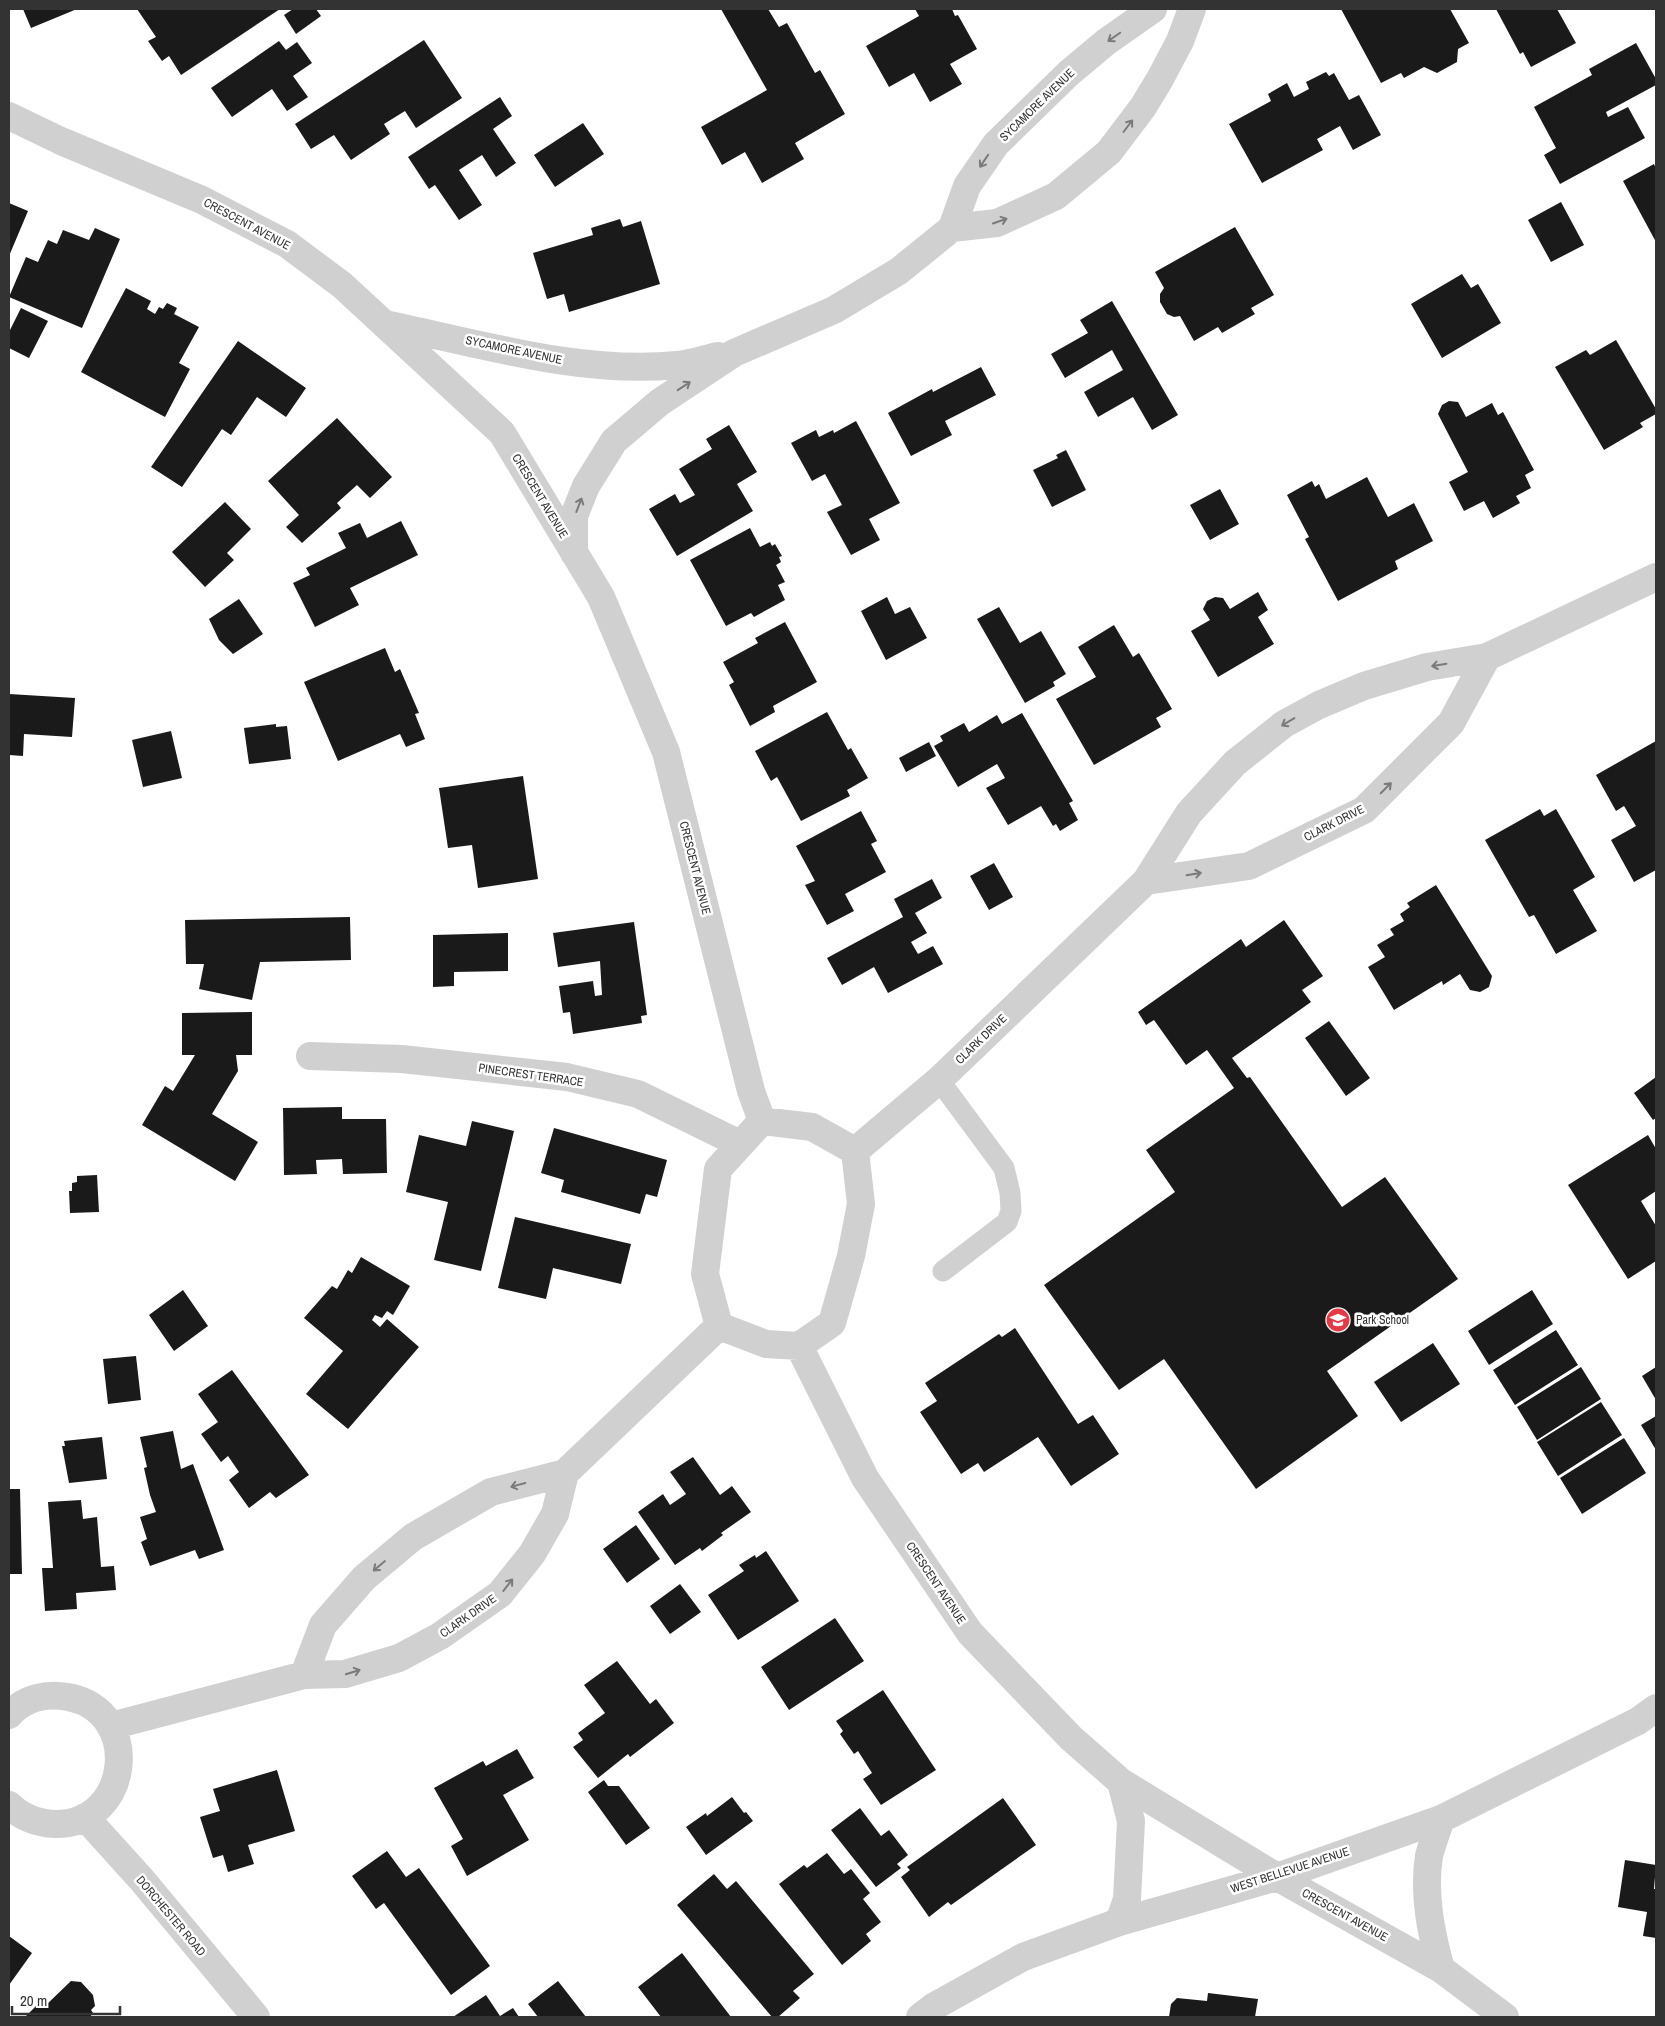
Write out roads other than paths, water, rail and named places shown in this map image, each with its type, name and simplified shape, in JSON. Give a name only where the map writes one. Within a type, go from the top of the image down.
[{"type":"street","name":"SYCAMORE AVENUE","points":[[383,324],[539,358],[606,366],[678,365],[734,352],[834,310],[899,271],[952,228],[967,186],[996,144],[1069,73],[1106,42],[1153,9]]},
{"type":"street","points":[[952,228],[997,223],[1056,196],[1109,152],[1143,107],[1160,79],[1180,41],[1192,9]]},
{"type":"street","name":"CRESCENT AVENUE","points":[[9,116],[61,141],[202,200],[287,244],[342,285],[502,433],[601,597],[666,752],[751,1091],[762,1121]]},
{"type":"street","name":"SYCAMORE AVENUE","points":[[574,553],[574,516],[586,486],[614,441],[660,402],[734,352]]},
{"type":"street","name":"CLARK DRIVE","points":[[855,1151],[939,1080],[1146,881],[1189,814],[1235,763],[1284,724],[1319,705],[1364,686],[1427,667],[1487,657],[1656,577]]},
{"type":"street","name":"CLARK DRIVE","points":[[1146,881],[1249,866],[1364,810],[1450,723],[1487,657]]},
{"type":"street","name":"PINECREST TERRACE","points":[[310,1056],[402,1059],[567,1077],[638,1094],[740,1144]]},
{"type":"street","points":[[762,1121],[812,1127],[855,1151],[861,1204],[851,1256],[832,1322],[800,1346],[766,1344],[719,1326],[705,1274],[718,1169],[762,1121]]},
{"type":"street","points":[[304,1675],[323,1626],[364,1578],[413,1537],[491,1492],[565,1473],[719,1326]]},
{"type":"street","name":"CRESCENT AVENUE","points":[[800,1346],[865,1478],[970,1633],[1071,1738],[1121,1782],[1278,1877],[1441,1969],[1505,2017]]},
{"type":"street","name":"CLARK DRIVE","points":[[111,1726],[304,1675],[345,1674],[398,1658],[440,1636],[500,1594],[532,1554],[555,1514],[565,1473]]},
{"type":"street","points":[[9,1715],[15,1709],[34,1698],[55,1694],[77,1698],[96,1709],[111,1726],[119,1746],[120,1767],[114,1787],[102,1805],[85,1817],[65,1824],[44,1823],[26,1817],[9,1805]]},
{"type":"street","name":"WEST BELLEVUE AVENUE","points":[[920,2017],[933,2007],[1023,1957],[1119,1922],[1278,1877],[1441,1818],[1638,1720],[1656,1708]]},
{"type":"street","points":[[1119,1922],[1127,1899],[1131,1821],[1121,1782]]},
{"type":"street","name":"DORCHESTER ROAD","points":[[85,1817],[142,1880],[256,2017]]},
{"type":"street","points":[[1441,1818],[1429,1856],[1427,1898],[1432,1933],[1441,1969]]},
{"type":"lane","points":[[939,1080],[1004,1168],[1010,1193],[1011,1211],[1008,1222],[943,1271]]},
{"type":"place","name":"Park School","points":[[1338,1320]]}]
